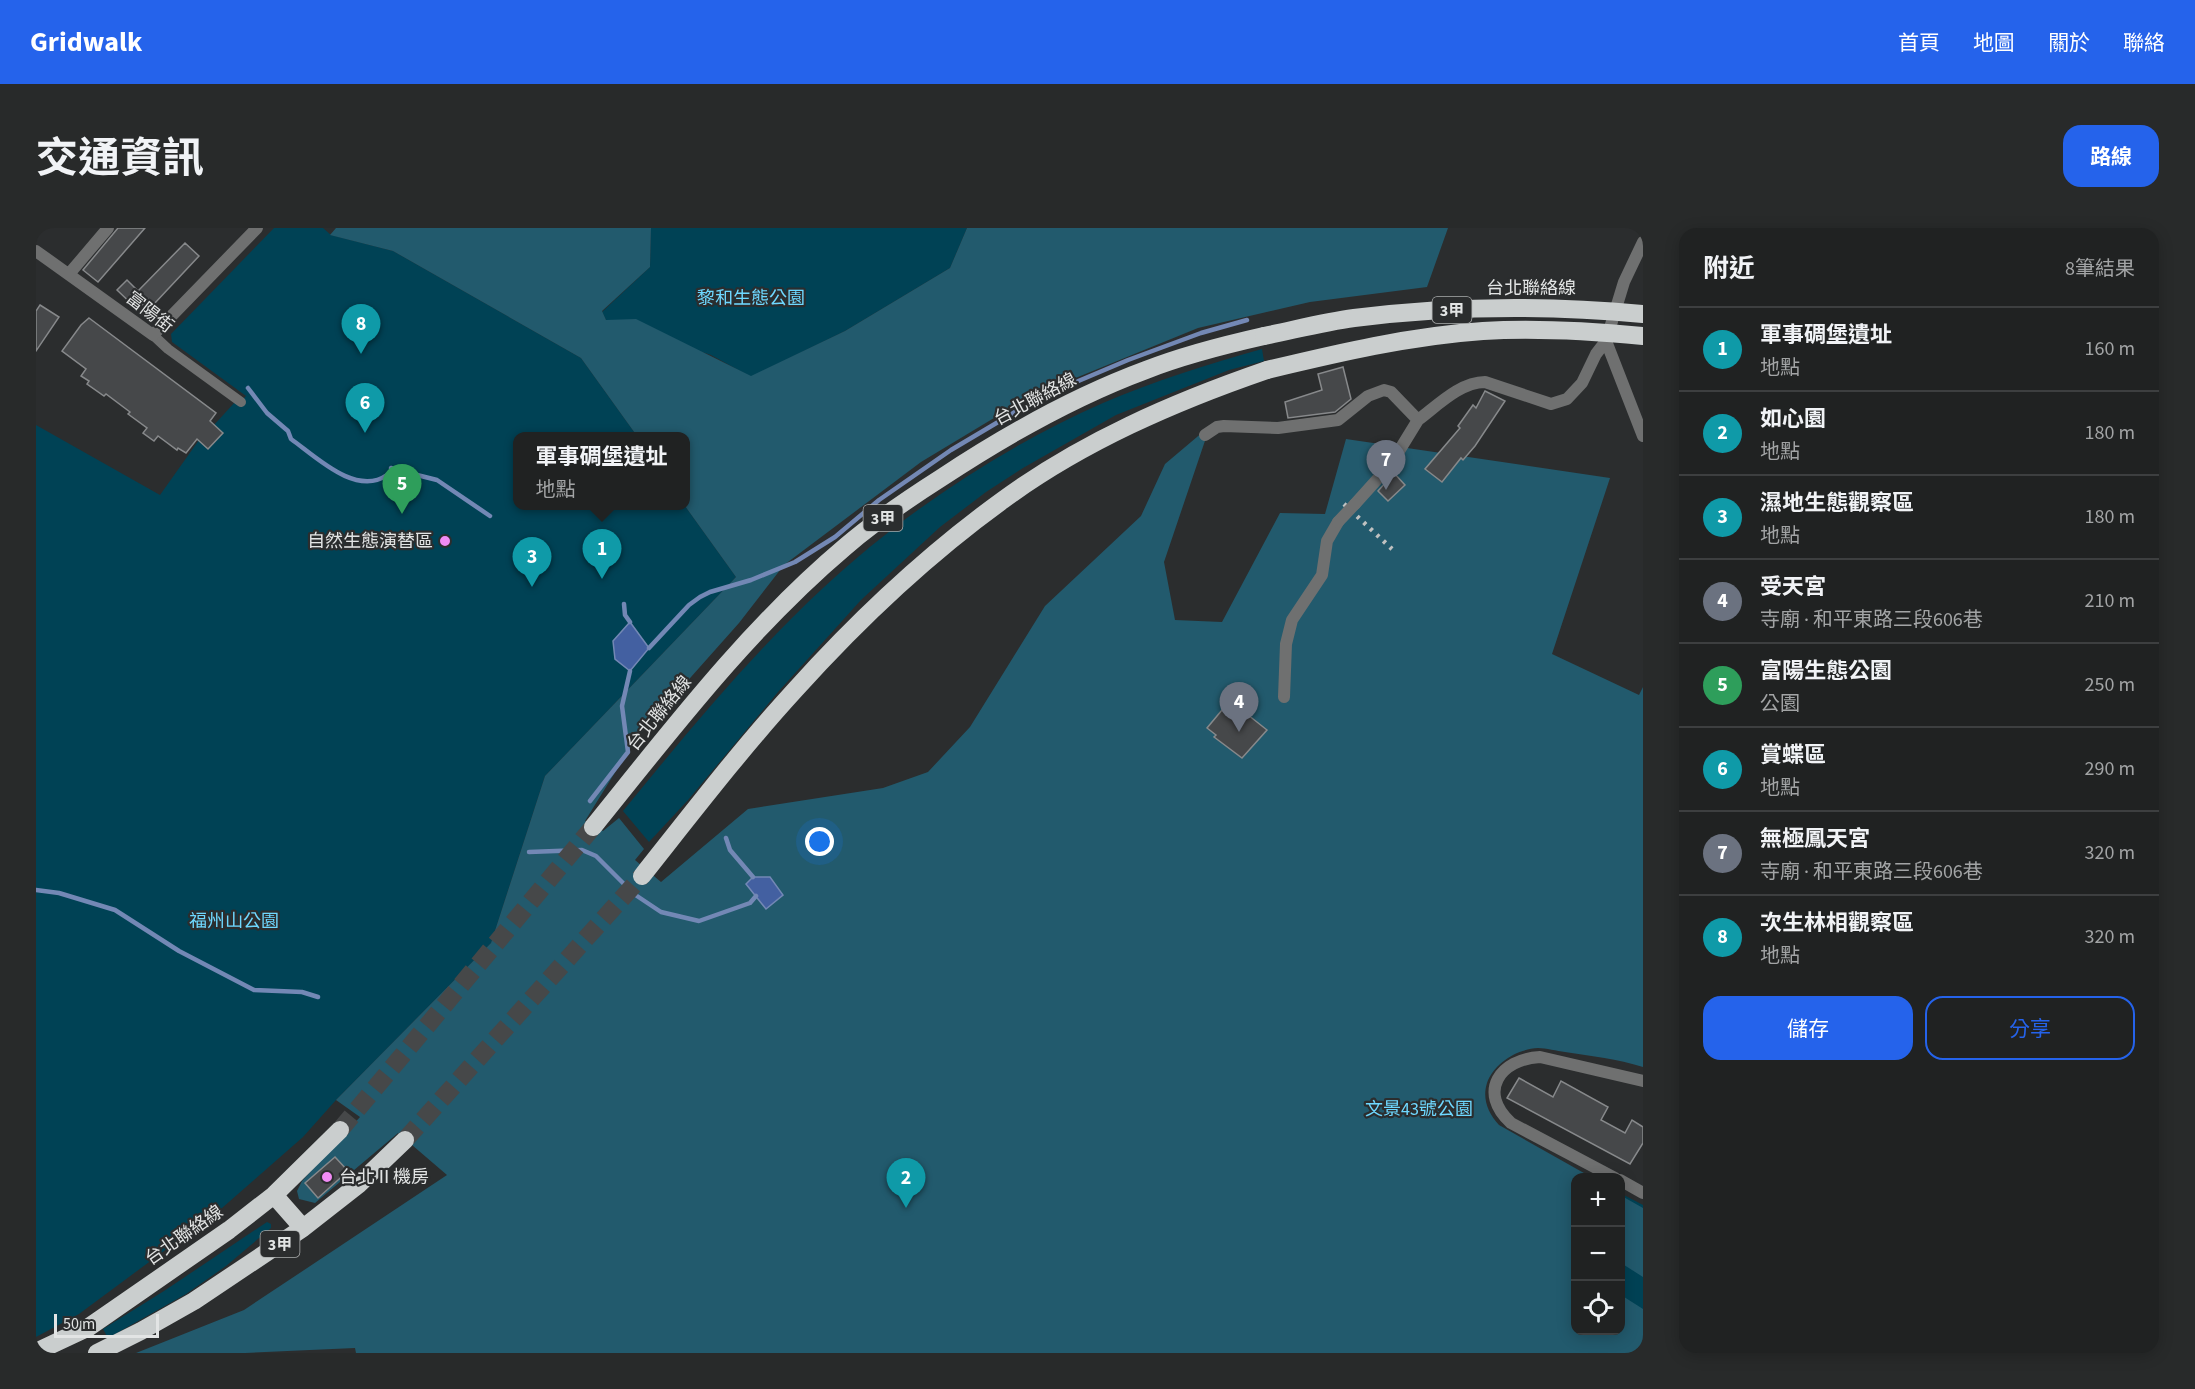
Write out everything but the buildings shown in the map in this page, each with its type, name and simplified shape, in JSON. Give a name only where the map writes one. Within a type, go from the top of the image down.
[{"type":"highway","name":"台北聯絡線","points":[[593,826],[741,648],[845,547],[908,500],[1014,432],[1084,395],[1147,369],[1218,347],[1352,318],[1410,312],[1480,309],[1594,309],[1643,314]]},
{"type":"highway","name":"3甲","points":[[642,876],[753,737],[841,640],[943,546],[1004,499],[1051,468],[1109,436],[1165,408],[1267,370],[1358,348],[1482,332],[1561,331],[1643,336]]},
{"type":"highway","name":"台北聯絡線","points":[[36,1352],[89,1326],[219,1236],[274,1195],[340,1130]]},
{"type":"highway","name":"3甲","points":[[97,1353],[194,1301],[303,1228],[358,1185],[405,1140]]},
{"type":"highway","points":[[274,1195],[303,1228]]},
{"type":"street","points":[[69,274],[108,228]]},
{"type":"street","points":[[153,335],[257,228]]},
{"type":"street","points":[[1284,697],[1286,644],[1292,620],[1322,575],[1327,541],[1338,522],[1391,464],[1418,420],[1474,382],[1495,386],[1551,404],[1567,399],[1581,383],[1596,354],[1606,341],[1624,282],[1643,242]]},
{"type":"street","name":"富陽街","points":[[36,251],[241,402]]},
{"type":"street","points":[[1606,341],[1643,436]]},
{"type":"street","points":[[1205,435],[1216,427],[1224,426],[1278,428],[1338,420],[1368,396],[1384,390],[1391,392],[1418,420]]},
{"type":"street","points":[[1606,1173],[1511,1123],[1500,1114],[1495,1102],[1494,1090],[1498,1079],[1516,1061],[1528,1058],[1551,1059],[1643,1081]]},
{"type":"street","points":[[1625,1183],[1643,1193]]},
{"type":"green space","name":"福州山公園","points":[[274,228],[323,228],[331,235],[393,251],[581,358],[634,432],[513,432],[513,510],[688,510],[736,577],[545,776],[491,943],[336,1100],[303,1137],[222,1208],[79,1314],[36,1337],[36,425],[160,495],[199,440],[208,449],[222,434],[214,425],[235,402],[238,404],[246,396],[172,342],[171,334]]},
{"type":"green space","name":"文景43號公園","points":[[336,228],[651,228],[650,267],[602,311],[606,320],[636,319],[751,376],[845,331],[950,268],[967,228],[1448,228],[1427,287],[1310,302],[1198,328],[1029,397],[921,462],[784,565],[739,623],[635,740],[585,821],[603,831],[619,818],[644,849],[635,860],[661,882],[748,809],[883,788],[928,772],[970,727],[1045,606],[1141,516],[1165,464],[1210,426],[1164,562],[1175,620],[1222,622],[1280,513],[1325,514],[1346,439],[1610,478],[1552,654],[1639,695],[1643,687],[1643,1067],[1595,1056],[1544,1048],[1530,1049],[1507,1058],[1495,1069],[1487,1083],[1485,1095],[1489,1111],[1499,1125],[1584,1173],[1571,1173],[1571,1335],[1625,1335],[1625,1298],[1643,1309],[1643,1353],[356,1353],[355,1348],[245,1353],[136,1353],[244,1310],[447,1175],[398,1133],[315,1203],[299,1199],[297,1191],[302,1181],[360,1117],[336,1100],[491,943],[545,776],[736,577],[688,510],[690,510],[690,432],[634,432],[581,358],[393,251],[330,235]]},
{"type":"green space","name":"黎和生態公園","points":[[651,228],[967,228],[950,268],[845,331],[751,377],[711,355],[606,320],[602,312],[650,267]]},
{"type":"green space","points":[[1262,349],[1264,361],[1229,370],[1116,415],[986,492],[940,527],[861,600],[778,692],[688,800],[649,842],[623,811],[719,696],[796,614],[854,560],[921,508],[991,461],[1103,403],[1181,373]]},
{"type":"green space","points":[[1625,1196],[1643,1205],[1643,1324],[1625,1309]]},
{"type":"green space","points":[[1625,1198],[1643,1208],[1643,1277],[1625,1266]]},
{"type":"green space","points":[[267,1222],[271,1224],[271,1228],[226,1266],[186,1294],[108,1338],[103,1329]]},
{"type":"water","points":[[630,622],[649,648],[630,671],[615,659],[613,641]]},
{"type":"water","points":[[753,877],[770,877],[783,895],[766,909],[746,884]]},
{"type":"waterway","points":[[649,648],[689,605],[700,597],[795,562],[835,537],[879,500],[951,450],[1015,412],[1128,360],[1201,333],[1247,320]]},
{"type":"waterway","points":[[248,388],[267,413],[288,431],[291,439],[336,472],[362,481],[375,480],[387,475]]},
{"type":"waterway","points":[[391,468],[405,472]]},
{"type":"waterway","points":[[409,473],[437,480],[490,516]]},
{"type":"waterway","points":[[624,604],[625,615],[630,622]]},
{"type":"waterway","points":[[590,801],[628,752],[622,706],[630,671]]},
{"type":"waterway","points":[[726,838],[730,850],[753,877]]},
{"type":"waterway","points":[[529,852],[582,850],[596,856],[634,894],[661,912],[699,921],[750,903],[756,896]]},
{"type":"waterway","points":[[36,890],[59,893],[115,910],[179,951],[254,990],[302,992],[318,997]]},
{"type":"tunnel","points":[[340,1130],[593,827]]},
{"type":"tunnel","points":[[405,1140],[642,876]]},
{"type":"railway","points":[[1344,504],[1392,549]]},
{"type":"place","name":"次生林相觀察區","points":[[361,354]]},
{"type":"place","name":"賞蝶區","points":[[365,433]]},
{"type":"place","name":"無極鳳天宮","points":[[1386,490]]},
{"type":"place","name":"富陽生態公園","points":[[402,514]]},
{"type":"place","name":"自然生態演替區","points":[[445,541]]},
{"type":"place","name":"軍事碉堡遺址","points":[[602,579]]},
{"type":"place","name":"濕地生態觀察區","points":[[532,587]]},
{"type":"place","name":"受天宮","points":[[1239,732]]},
{"type":"place","name":"台北Ⅱ機房","points":[[327,1177]]},
{"type":"place","name":"如心園","points":[[906,1208]]}]
